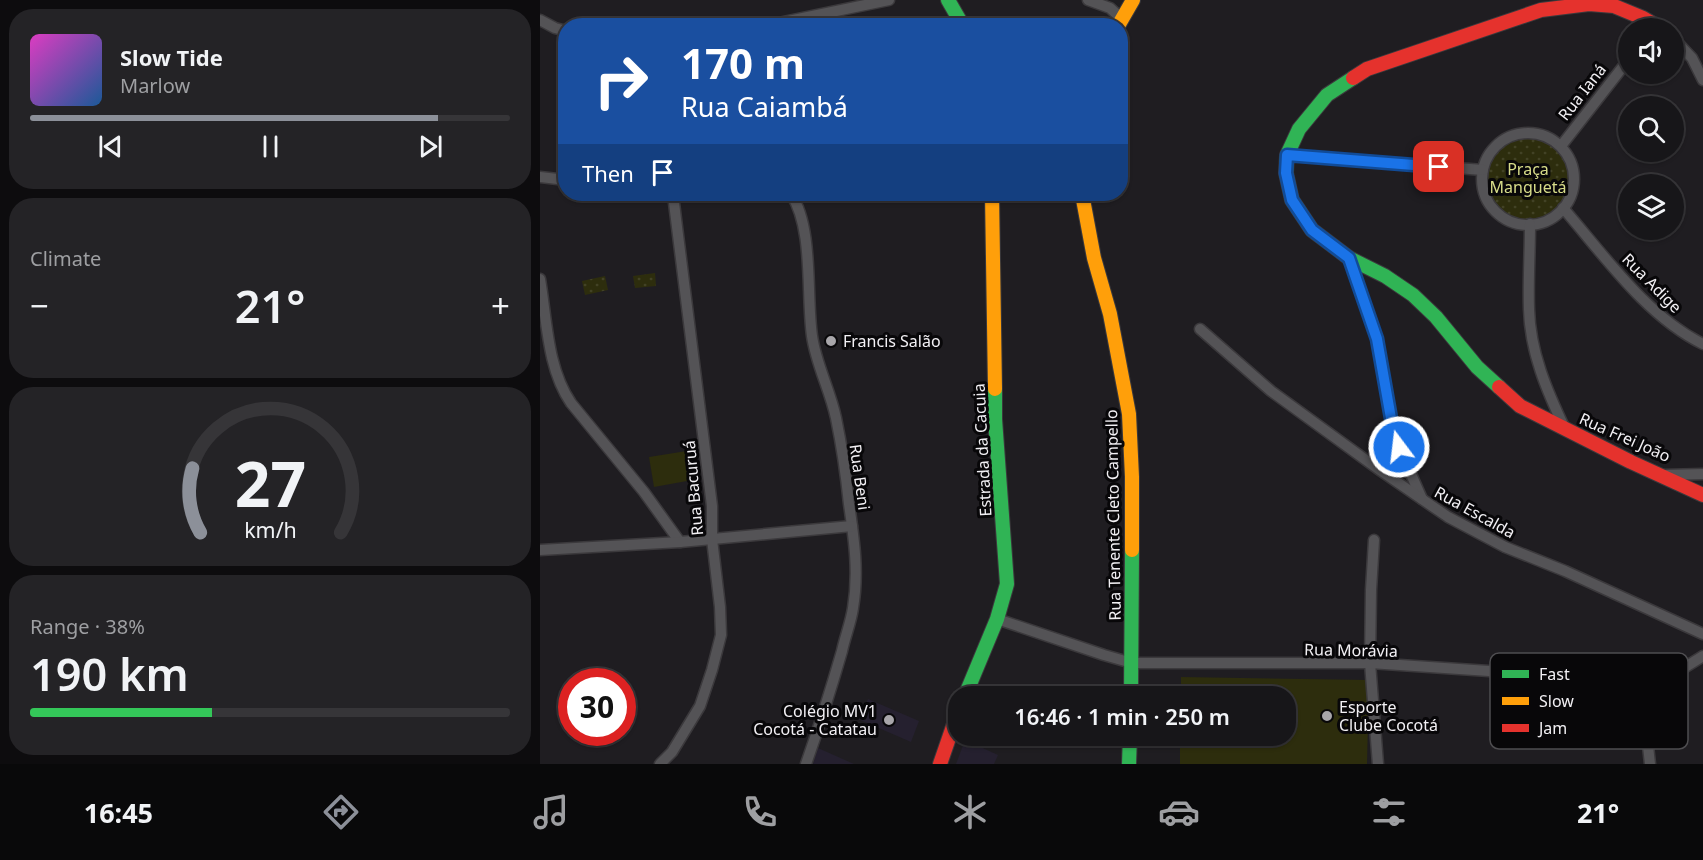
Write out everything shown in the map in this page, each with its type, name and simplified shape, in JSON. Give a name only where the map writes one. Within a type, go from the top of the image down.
[{"type":"main road","points":[[948,0],[958,18]]},
{"type":"main road","points":[[1122,18],[1133,0]]},
{"type":"main road","points":[[1565,429],[1520,405],[1499,388],[1477,367],[1436,317],[1413,295],[1385,276],[1349,258],[1312,230],[1292,200],[1286,173],[1287,155],[1299,129],[1327,95],[1366,69],[1541,10],[1589,4],[1614,6],[1642,18]]},
{"type":"main road","name":"Estrada da Cacuia","points":[[969,686],[997,619],[1007,584],[995,419],[992,201]]},
{"type":"main road","name":"Rua Tenente Cleto Campello","points":[[1083,201],[1094,258],[1110,314],[1129,414],[1132,477],[1131,686]]},
{"type":"main road","name":"Rua Frei João","points":[[1565,429],[1631,462],[1663,475]]},
{"type":"main road","points":[[1663,475],[1703,495]]},
{"type":"main road","points":[[940,764],[948,741]]},
{"type":"main road","points":[[1129,764],[1130,746]]},
{"type":"street","points":[[802,18],[889,0]]},
{"type":"street","points":[[1088,0],[1110,8],[1117,18]]},
{"type":"street","points":[[540,20],[558,29]]},
{"type":"street","points":[[1684,50],[1692,58],[1703,80]]},
{"type":"street","name":"Rua Ianá","points":[[1561,146],[1618,73]]},
{"type":"street","points":[[1522,133],[1536,133],[1550,138],[1561,146],[1574,170],[1574,184],[1563,208],[1554,217],[1530,225],[1504,218],[1493,209],[1482,184],[1487,157],[1496,145],[1508,137],[1522,133]]},
{"type":"street","points":[[1287,155],[1483,170]]},
{"type":"street","points":[[540,177],[558,179]]},
{"type":"street","name":"Rua Bacuruá","points":[[660,764],[672,752],[700,706],[720,635],[720,607],[712,539],[712,506],[704,431],[669,201]]},
{"type":"street","name":"Rua Beni","points":[[795,201],[807,249],[813,344],[836,418],[844,460],[857,564],[853,609],[831,689],[806,764]]},
{"type":"street","name":"Rua Adige","points":[[1563,208],[1643,299],[1667,321],[1703,344]]},
{"type":"street","name":"Rua Frei João","points":[[1530,225],[1529,310],[1535,350],[1545,387],[1565,429]]},
{"type":"street","points":[[1349,258],[1377,339],[1392,424],[1399,447],[1422,500]]},
{"type":"street","points":[[540,279],[551,348],[563,391],[644,492],[680,542]]},
{"type":"street","name":"Rua Escalda","points":[[1200,329],[1271,391],[1422,500],[1463,525],[1505,547],[1565,571],[1703,634]]},
{"type":"street","name":"Rua Frei João","points":[[1663,475],[1703,474]]},
{"type":"street","points":[[540,550],[680,542],[852,526]]},
{"type":"street","points":[[1374,540],[1370,663],[1378,764]]},
{"type":"street","name":"Rua Morávia","points":[[997,619],[1132,663],[1370,663],[1490,671]]},
{"type":"street","points":[[1688,665],[1703,656]]},
{"type":"street","points":[[1648,749],[1650,764]]},
{"type":"shaded area","name":"Colégio MV1 Cocotá - Catatau","points":[[868,699],[919,721],[911,742],[858,719]]},
{"type":"shaded area","points":[[963,746],[978,746],[998,755],[994,764],[956,764]]},
{"type":"shaded area","points":[[818,748],[854,764],[813,764]]},
{"type":"green space","name":"Praça Manguetá","points":[[1528,136],[1544,139],[1558,148],[1567,162],[1570,178],[1567,194],[1558,208],[1544,217],[1528,220],[1512,217],[1498,208],[1489,194],[1486,178],[1489,162],[1498,148],[1512,139]]},
{"type":"green space","points":[[655,273],[656,286],[635,288],[633,276]]},
{"type":"green space","points":[[605,276],[608,290],[585,295],[582,281]]},
{"type":"green space","points":[[693,450],[698,479],[654,487],[649,457]]},
{"type":"green space","name":"Esporte Clube Cocotá","points":[[1181,677],[1369,680],[1367,764],[1180,764],[1180,746],[1296,746],[1296,686],[1181,686]]},
{"type":"traffic: fast","points":[[948,0],[958,18]]},
{"type":"traffic: fast","points":[[1353,78],[1327,95],[1299,129],[1287,155],[1286,173],[1292,200],[1312,230],[1349,258],[1385,276],[1413,295],[1436,317],[1477,367],[1499,387]]},
{"type":"traffic: fast","points":[[969,686],[997,619],[1007,584],[995,419],[995,389]]},
{"type":"traffic: fast","points":[[1131,686],[1132,550]]},
{"type":"traffic: fast","points":[[1129,764],[1130,746]]},
{"type":"traffic: slow","points":[[1123,18],[1133,0]]},
{"type":"traffic: slow","points":[[992,201],[995,389]]},
{"type":"traffic: slow","points":[[1083,201],[1094,258],[1110,314],[1129,414],[1132,550]]},
{"type":"traffic: jam","points":[[1353,78],[1367,69],[1541,10],[1589,4],[1614,6],[1643,18]]},
{"type":"traffic: jam","points":[[1499,387],[1520,406],[1631,462],[1703,495]]},
{"type":"traffic: jam","points":[[940,764],[948,741]]},
{"type":"place","name":"Francis Salão","points":[[831,341]]},
{"type":"place","name":"Esporte Clube Cocotá","points":[[1327,716]]},
{"type":"place","name":"Colégio MV1 Cocotá - Catatau","points":[[889,720]]},
{"type":"route","points":[[1399,447],[1392,424],[1377,339],[1349,258],[1312,230],[1292,200],[1286,173],[1287,155],[1439,167]]}]
